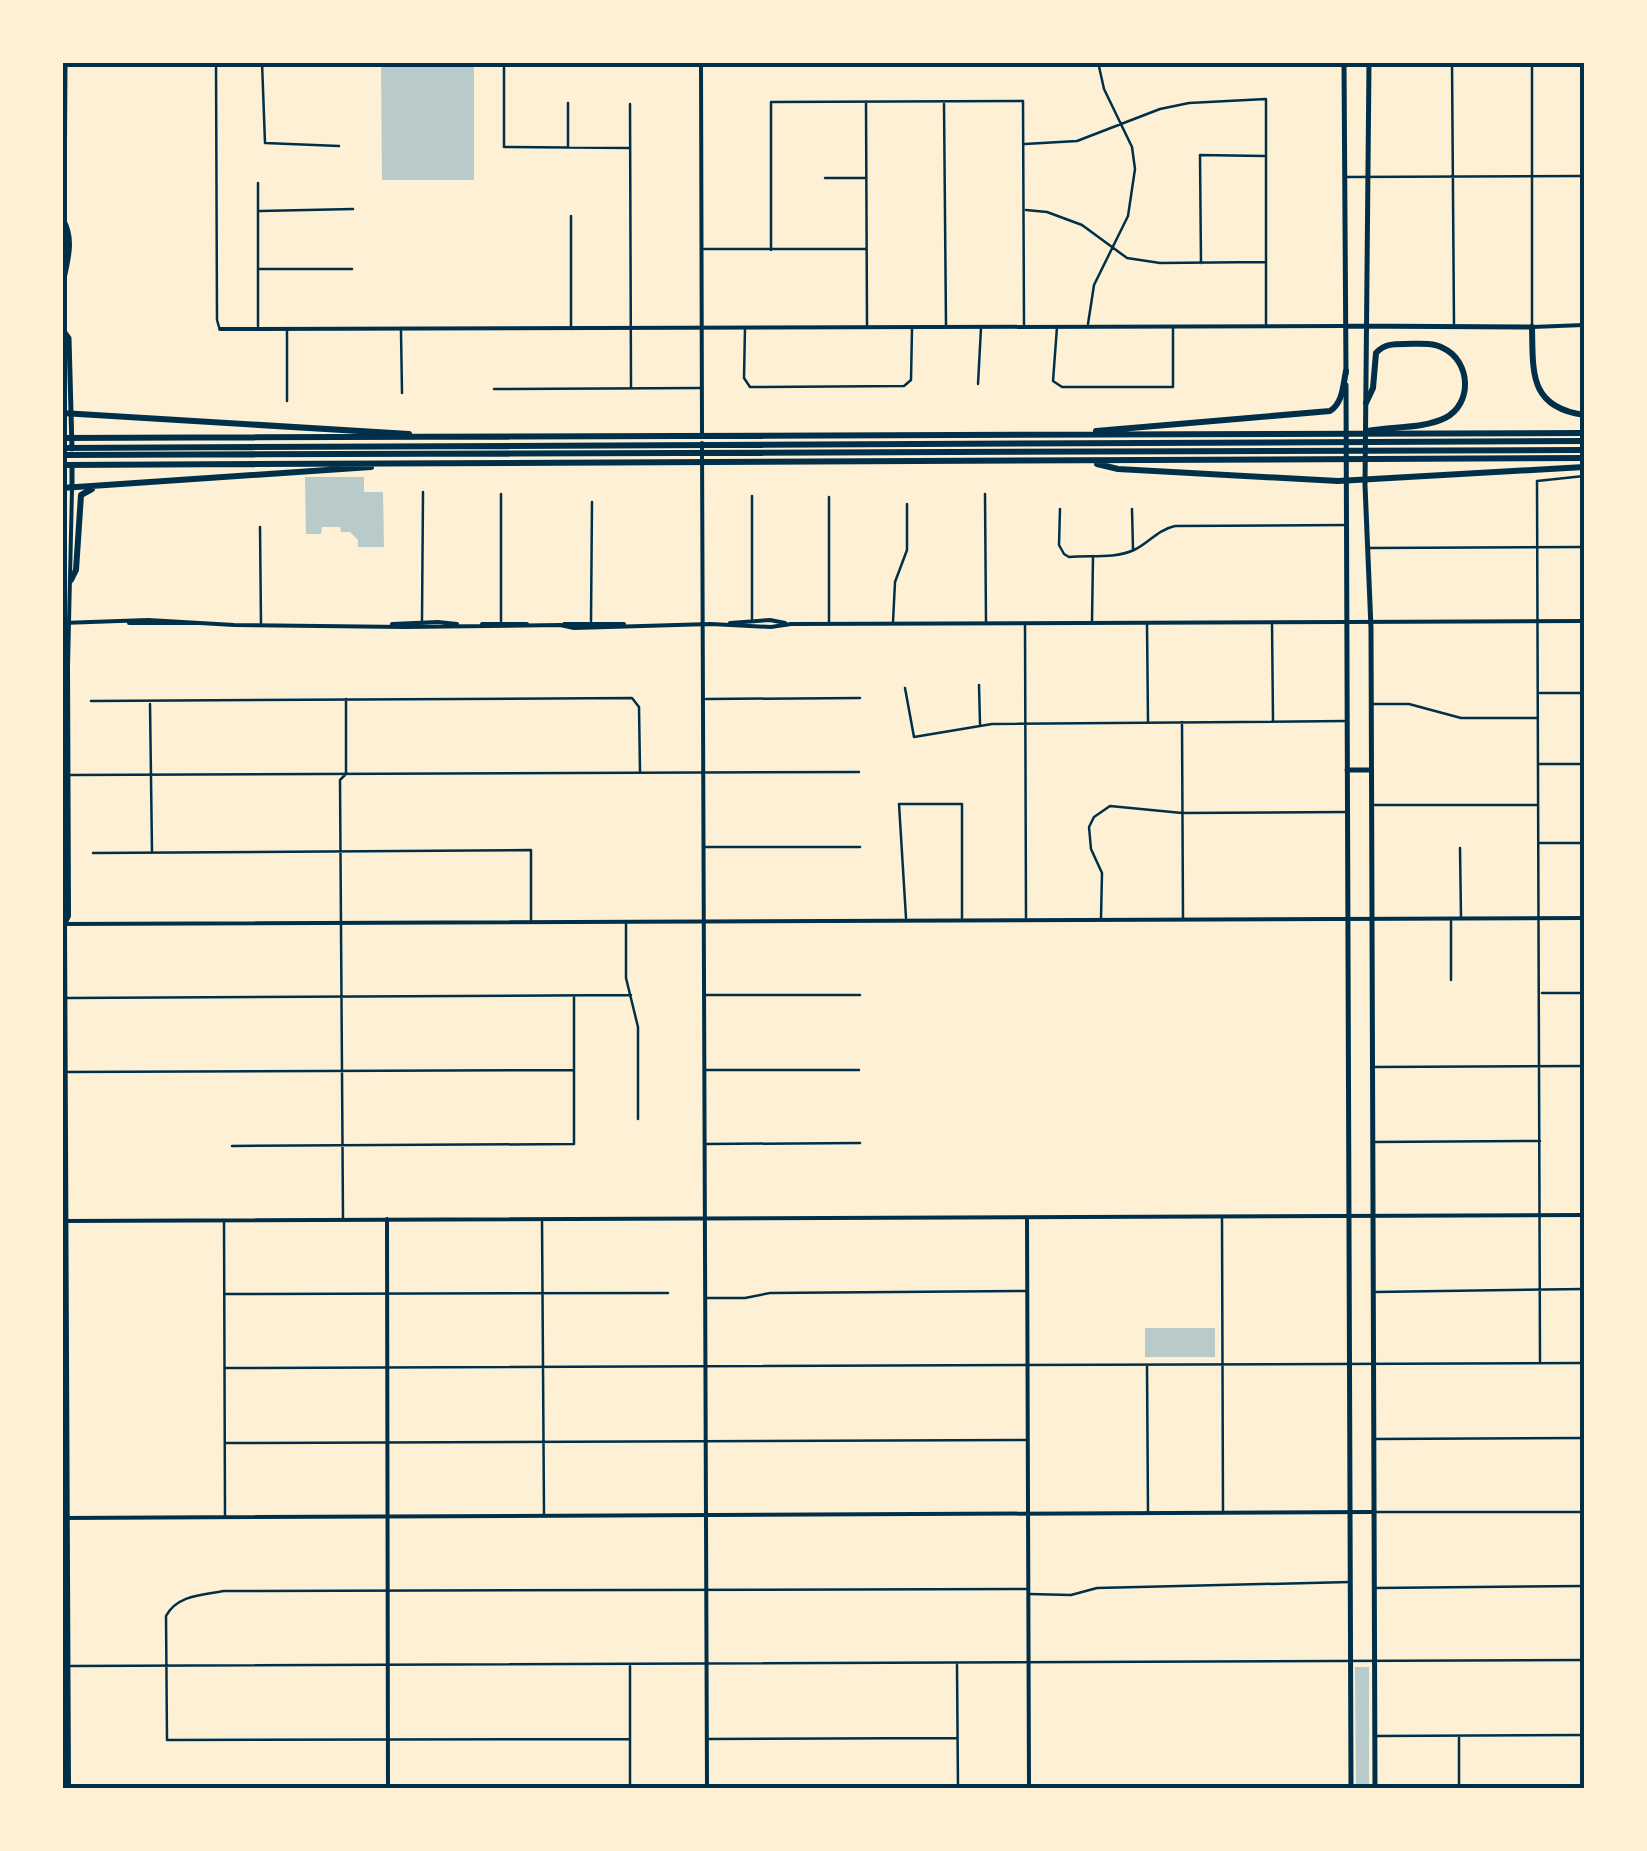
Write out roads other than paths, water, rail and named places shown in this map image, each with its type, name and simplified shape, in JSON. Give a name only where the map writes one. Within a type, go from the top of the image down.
[{"type":"highway","points":[[1532,327],[1538,388],[1555,406],[1584,415]]},
{"type":"highway","points":[[1352,434],[1437,422],[1450,416],[1464,394],[1463,370],[1453,355],[1439,346],[1386,346],[1376,353],[1373,388],[1366,403]]},
{"type":"highway","points":[[1061,435],[1330,410],[1341,396],[1346,371]]},
{"type":"highway","points":[[62,413],[304,430],[399,432],[420,437]]},
{"type":"highway","points":[[62,438],[1584,433]]},
{"type":"highway","points":[[260,437],[322,446]]},
{"type":"highway","points":[[84,452],[322,446],[1584,441]]},
{"type":"highway","points":[[62,452],[300,455],[1584,450]]},
{"type":"highway","points":[[164,464],[300,455]]},
{"type":"highway","points":[[62,465],[1584,458]]},
{"type":"highway","points":[[1081,460],[1118,468],[1346,480],[1584,467]]},
{"type":"highway","points":[[67,488],[314,470],[364,470],[377,464]]},
{"type":"highway","points":[[71,580],[76,570],[82,496],[97,487]]},
{"type":"main road","points":[[64,62],[64,223],[69,231],[70,266],[63,276],[62,330],[69,338],[72,413],[67,488]]},
{"type":"main road","points":[[1344,62],[1351,1788]]},
{"type":"main road","points":[[1369,62],[1365,480],[1371,622],[1376,1788]]},
{"type":"main road","points":[[1345,326],[1532,327]]},
{"type":"main road","points":[[1348,770],[1371,770]]},
{"type":"street","points":[[216,62],[220,328],[1345,326]]},
{"type":"street","points":[[262,62],[265,143],[339,146]]},
{"type":"street","points":[[504,62],[504,147],[631,148]]},
{"type":"street","points":[[701,62],[707,1788]]},
{"type":"street","points":[[1088,327],[1094,285],[1128,216],[1134,180],[1132,147],[1104,89],[1098,62]]},
{"type":"street","points":[[1452,62],[1454,328]]},
{"type":"street","points":[[1532,62],[1532,327],[1584,326]]},
{"type":"street","points":[[1023,144],[1077,141],[1188,102],[1266,99],[1266,326]]},
{"type":"street","points":[[771,250],[771,102],[1023,101],[1024,327]]},
{"type":"street","points":[[866,102],[867,327]]},
{"type":"street","points":[[944,102],[946,326]]},
{"type":"street","points":[[568,103],[568,148]]},
{"type":"street","points":[[630,104],[631,387]]},
{"type":"street","points":[[1201,263],[1200,156],[1266,156]]},
{"type":"street","points":[[1345,177],[1584,176]]},
{"type":"street","points":[[825,178],[866,178]]},
{"type":"street","points":[[258,182],[258,329]]},
{"type":"street","points":[[258,211],[353,210]]},
{"type":"street","points":[[1024,210],[1082,225],[1128,258],[1266,262]]},
{"type":"street","points":[[571,216],[572,329]]},
{"type":"street","points":[[701,250],[866,248]]},
{"type":"street","points":[[258,269],[352,270]]},
{"type":"street","points":[[978,384],[981,326]]},
{"type":"street","points":[[1057,327],[1053,381],[1058,386],[1173,386],[1173,326]]},
{"type":"street","points":[[745,327],[746,384],[750,386],[908,384],[912,327]]},
{"type":"street","points":[[287,330],[287,401]]},
{"type":"street","points":[[401,330],[402,393]]},
{"type":"street","points":[[494,389],[702,388]]},
{"type":"street","points":[[1540,1363],[1537,481],[1584,476]]},
{"type":"street","points":[[67,488],[71,580],[66,623],[69,916],[63,922],[69,1788]]},
{"type":"street","points":[[422,625],[423,492]]},
{"type":"street","points":[[501,494],[501,622]]},
{"type":"street","points":[[984,494],[986,624]]},
{"type":"street","points":[[752,496],[752,624]]},
{"type":"street","points":[[828,497],[830,624]]},
{"type":"street","points":[[591,624],[592,502]]},
{"type":"street","points":[[893,624],[895,582],[907,550],[907,504]]},
{"type":"street","points":[[1060,509],[1061,551],[1070,557],[1133,551],[1159,531],[1175,526],[1346,525]]},
{"type":"street","points":[[1132,509],[1133,551]]},
{"type":"street","points":[[260,528],[261,626]]},
{"type":"street","points":[[1367,548],[1584,547]]},
{"type":"street","points":[[1092,623],[1093,556]]},
{"type":"street","points":[[1272,622],[1273,721]]},
{"type":"street","points":[[477,625],[1584,622]]},
{"type":"street","points":[[66,623],[534,625]]},
{"type":"street","points":[[1147,623],[1148,722]]},
{"type":"street","points":[[1025,624],[1026,920]]},
{"type":"street","points":[[979,685],[980,725]]},
{"type":"street","points":[[905,688],[914,737],[980,725],[1025,723],[1347,721]]},
{"type":"street","points":[[1538,693],[1584,693]]},
{"type":"street","points":[[91,701],[632,698],[638,703],[640,773]]},
{"type":"street","points":[[704,698],[860,698]]},
{"type":"street","points":[[342,1220],[340,780],[346,774],[346,700]]},
{"type":"street","points":[[150,701],[152,852]]},
{"type":"street","points":[[1371,704],[1409,704],[1461,718],[1538,718]]},
{"type":"street","points":[[1182,722],[1183,920]]},
{"type":"street","points":[[62,769],[68,762]]},
{"type":"street","points":[[1538,764],[1584,764]]},
{"type":"street","points":[[66,779],[151,775],[859,772]]},
{"type":"street","points":[[906,920],[899,804],[962,804],[962,920]]},
{"type":"street","points":[[1371,806],[1538,805]]},
{"type":"street","points":[[1101,921],[1102,873],[1088,838],[1094,817],[1110,806],[1142,811],[1348,812]]},
{"type":"street","points":[[1539,843],[1584,844]]},
{"type":"street","points":[[704,847],[860,846]]},
{"type":"street","points":[[1460,848],[1461,919]]},
{"type":"street","points":[[93,853],[531,850],[531,922]]},
{"type":"street","points":[[63,922],[1584,918]]},
{"type":"street","points":[[1451,919],[1451,980]]},
{"type":"street","points":[[626,922],[626,978],[638,1027],[638,1119]]},
{"type":"street","points":[[1540,993],[1584,993]]},
{"type":"street","points":[[66,998],[630,995]]},
{"type":"street","points":[[704,995],[860,995]]},
{"type":"street","points":[[232,1146],[574,1144],[574,996]]},
{"type":"street","points":[[1372,1068],[1584,1066]]},
{"type":"street","points":[[65,1072],[574,1070]]},
{"type":"street","points":[[705,1070],[859,1070]]},
{"type":"street","points":[[1372,1142],[1540,1142]]},
{"type":"street","points":[[705,1144],[860,1144]]},
{"type":"street","points":[[65,1221],[1584,1215]]},
{"type":"street","points":[[1026,1217],[1028,1788]]},
{"type":"street","points":[[1222,1217],[1223,1514]]},
{"type":"street","points":[[542,1219],[544,1516]]},
{"type":"street","points":[[224,1220],[225,1518]]},
{"type":"street","points":[[388,1220],[388,1788]]},
{"type":"street","points":[[1374,1292],[1584,1289]]},
{"type":"street","points":[[706,1298],[745,1298],[770,1293],[1027,1291]]},
{"type":"street","points":[[224,1294],[668,1293]]},
{"type":"street","points":[[225,1368],[1584,1363]]},
{"type":"street","points":[[1147,1366],[1148,1514]]},
{"type":"street","points":[[1374,1439],[1584,1438]]},
{"type":"street","points":[[225,1443],[1027,1440]]},
{"type":"street","points":[[65,1518],[1584,1512]]},
{"type":"street","points":[[630,1739],[166,1740],[166,1616],[175,1604],[224,1591],[1072,1594],[1096,1588],[1352,1582]]},
{"type":"street","points":[[1375,1588],[1584,1586]]},
{"type":"street","points":[[69,1666],[1584,1660]]},
{"type":"street","points":[[957,1663],[958,1788]]},
{"type":"street","points":[[630,1665],[630,1788]]},
{"type":"street","points":[[1375,1736],[1584,1735]]},
{"type":"street","points":[[1459,1736],[1459,1788]]},
{"type":"street","points":[[707,1738],[957,1738]]}]
